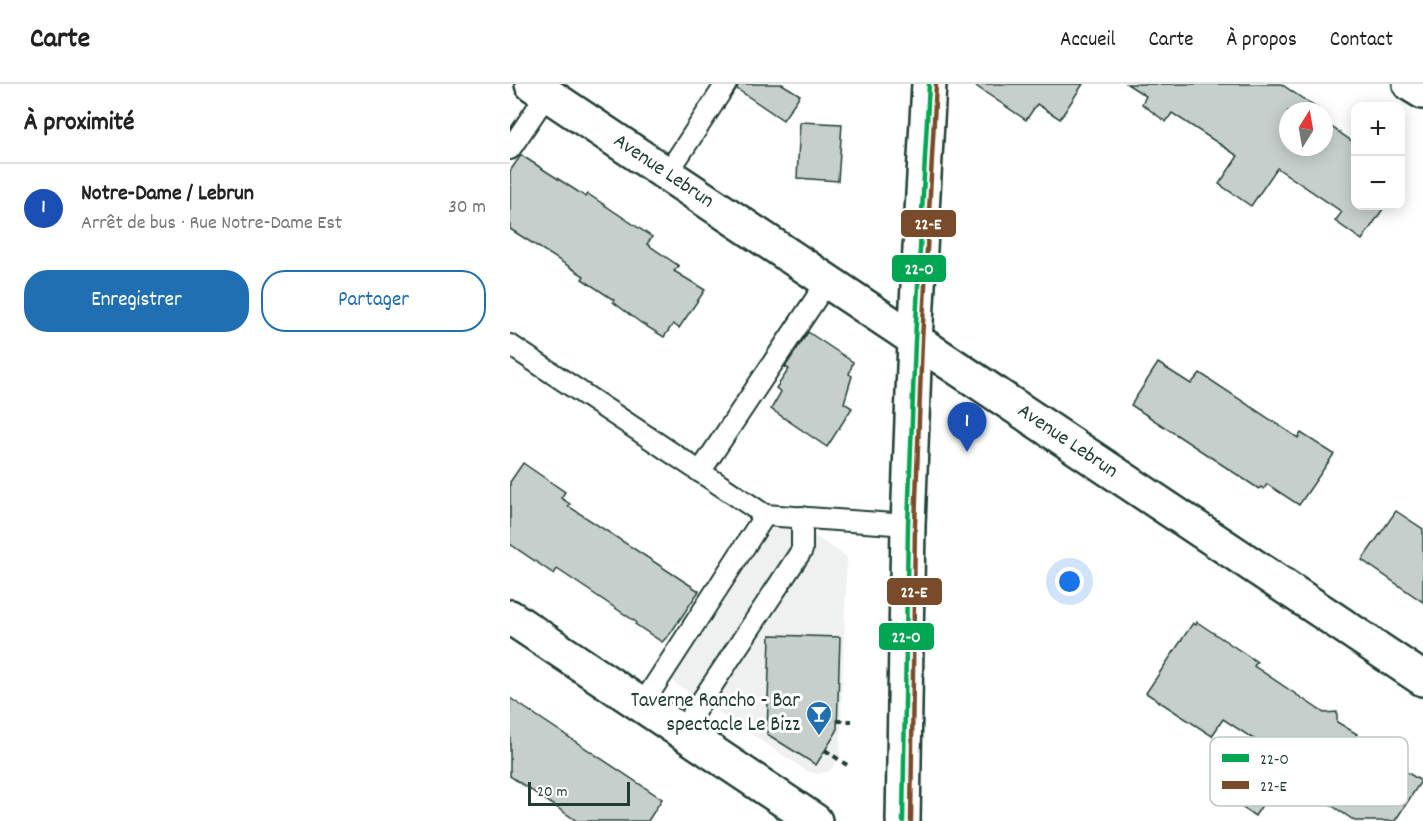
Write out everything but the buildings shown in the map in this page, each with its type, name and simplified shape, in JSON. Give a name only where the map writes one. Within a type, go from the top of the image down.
[{"type":"street","points":[[903,821],[908,525],[929,84]]},
{"type":"street","points":[[1410,84],[1423,92]]},
{"type":"street","name":"Avenue Lebrun","points":[[539,89],[1423,679]]},
{"type":"street","points":[[510,617],[805,818]]},
{"type":"lane","points":[[667,174],[726,84]]},
{"type":"lane","points":[[510,149],[539,89]]},
{"type":"lane","points":[[700,472],[827,282]]},
{"type":"lane","points":[[510,345],[765,515],[908,525]]},
{"type":"lane","points":[[642,705],[765,515]]},
{"type":"lane","points":[[681,732],[802,550],[802,518]]},
{"type":"path","points":[[837,721],[852,721]]},
{"type":"path","points":[[825,750],[847,765]]},
{"type":"shaded area","points":[[779,513],[847,557],[840,756],[829,771],[818,774],[808,772],[670,680]]},
{"type":"transit line","name":"22-O","points":[[903,821],[908,525],[929,84]]},
{"type":"transit line","name":"22-E","points":[[911,821],[915,525],[936,84]]},
{"type":"place","name":"Notre-Dame / Lebrun","points":[[967,452]]},
{"type":"place","name":"Taverne Rancho - Bar spectacle Le Bizz","points":[[819,737]]}]
